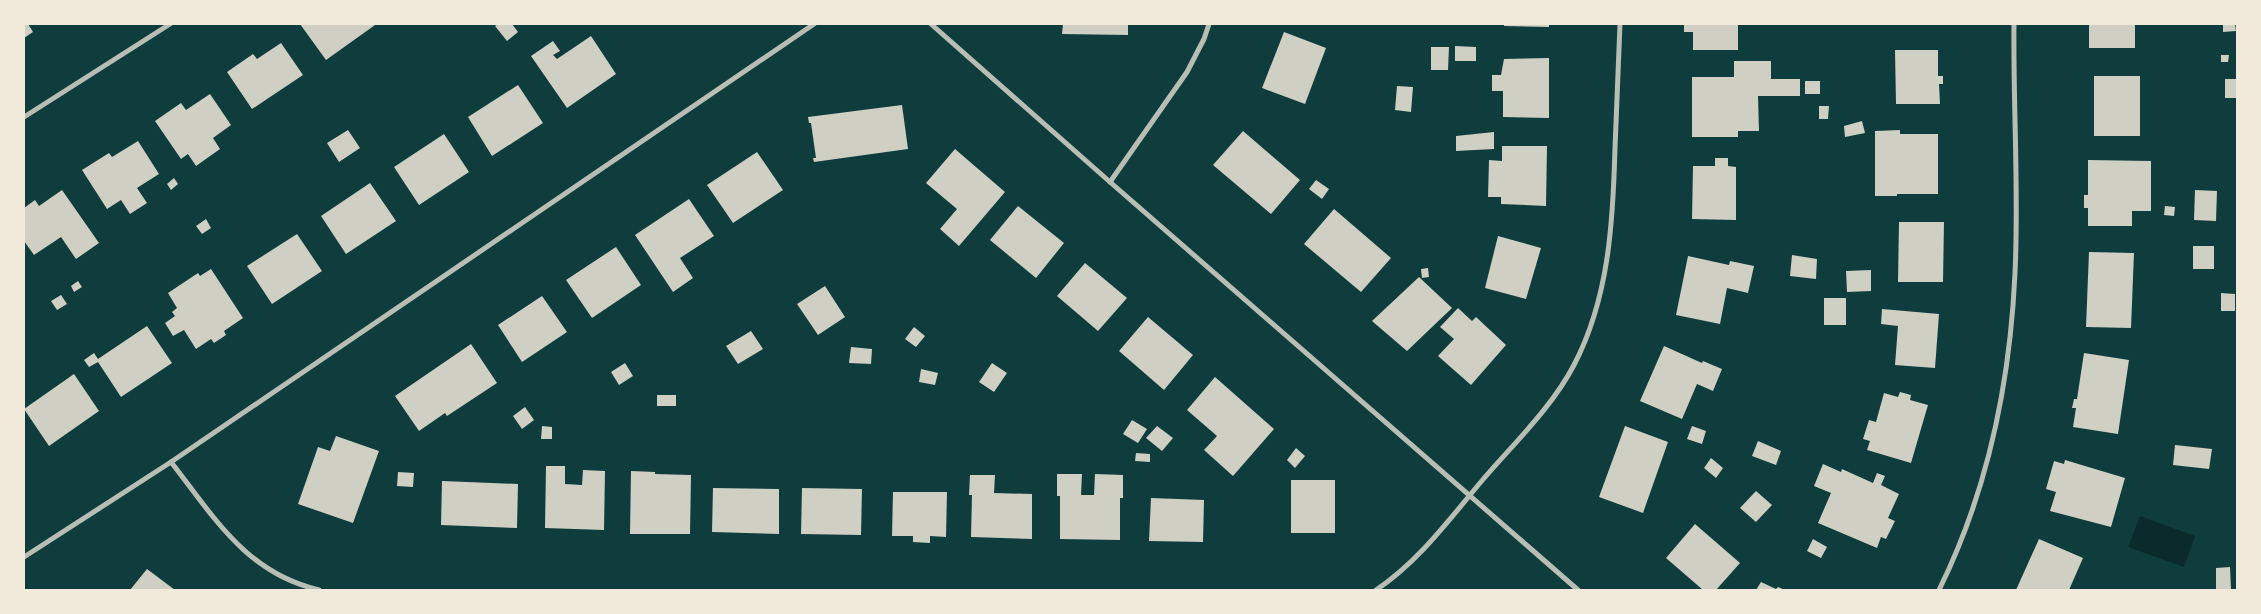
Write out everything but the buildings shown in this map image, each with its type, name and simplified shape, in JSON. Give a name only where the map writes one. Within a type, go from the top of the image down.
[{"type":"street","points":[[24,117],[170,24]]},
{"type":"street","points":[[24,557],[171,462],[814,24]]},
{"type":"street","points":[[931,24],[1578,590]]},
{"type":"street","points":[[1110,182],[1187,72],[1204,39],[1209,24]]},
{"type":"street","points":[[1376,590],[1393,579],[1426,547],[1546,406],[1574,365],[1590,327],[1600,295],[1610,249],[1620,24]]},
{"type":"street","points":[[1939,590],[1973,510],[1987,466],[2002,403],[2015,274],[2014,24]]},
{"type":"street","points":[[171,462],[237,546],[258,563],[284,579],[318,590]]},
{"type":"water","points":[[2140,516],[2195,536],[2184,567],[2128,547]]}]
